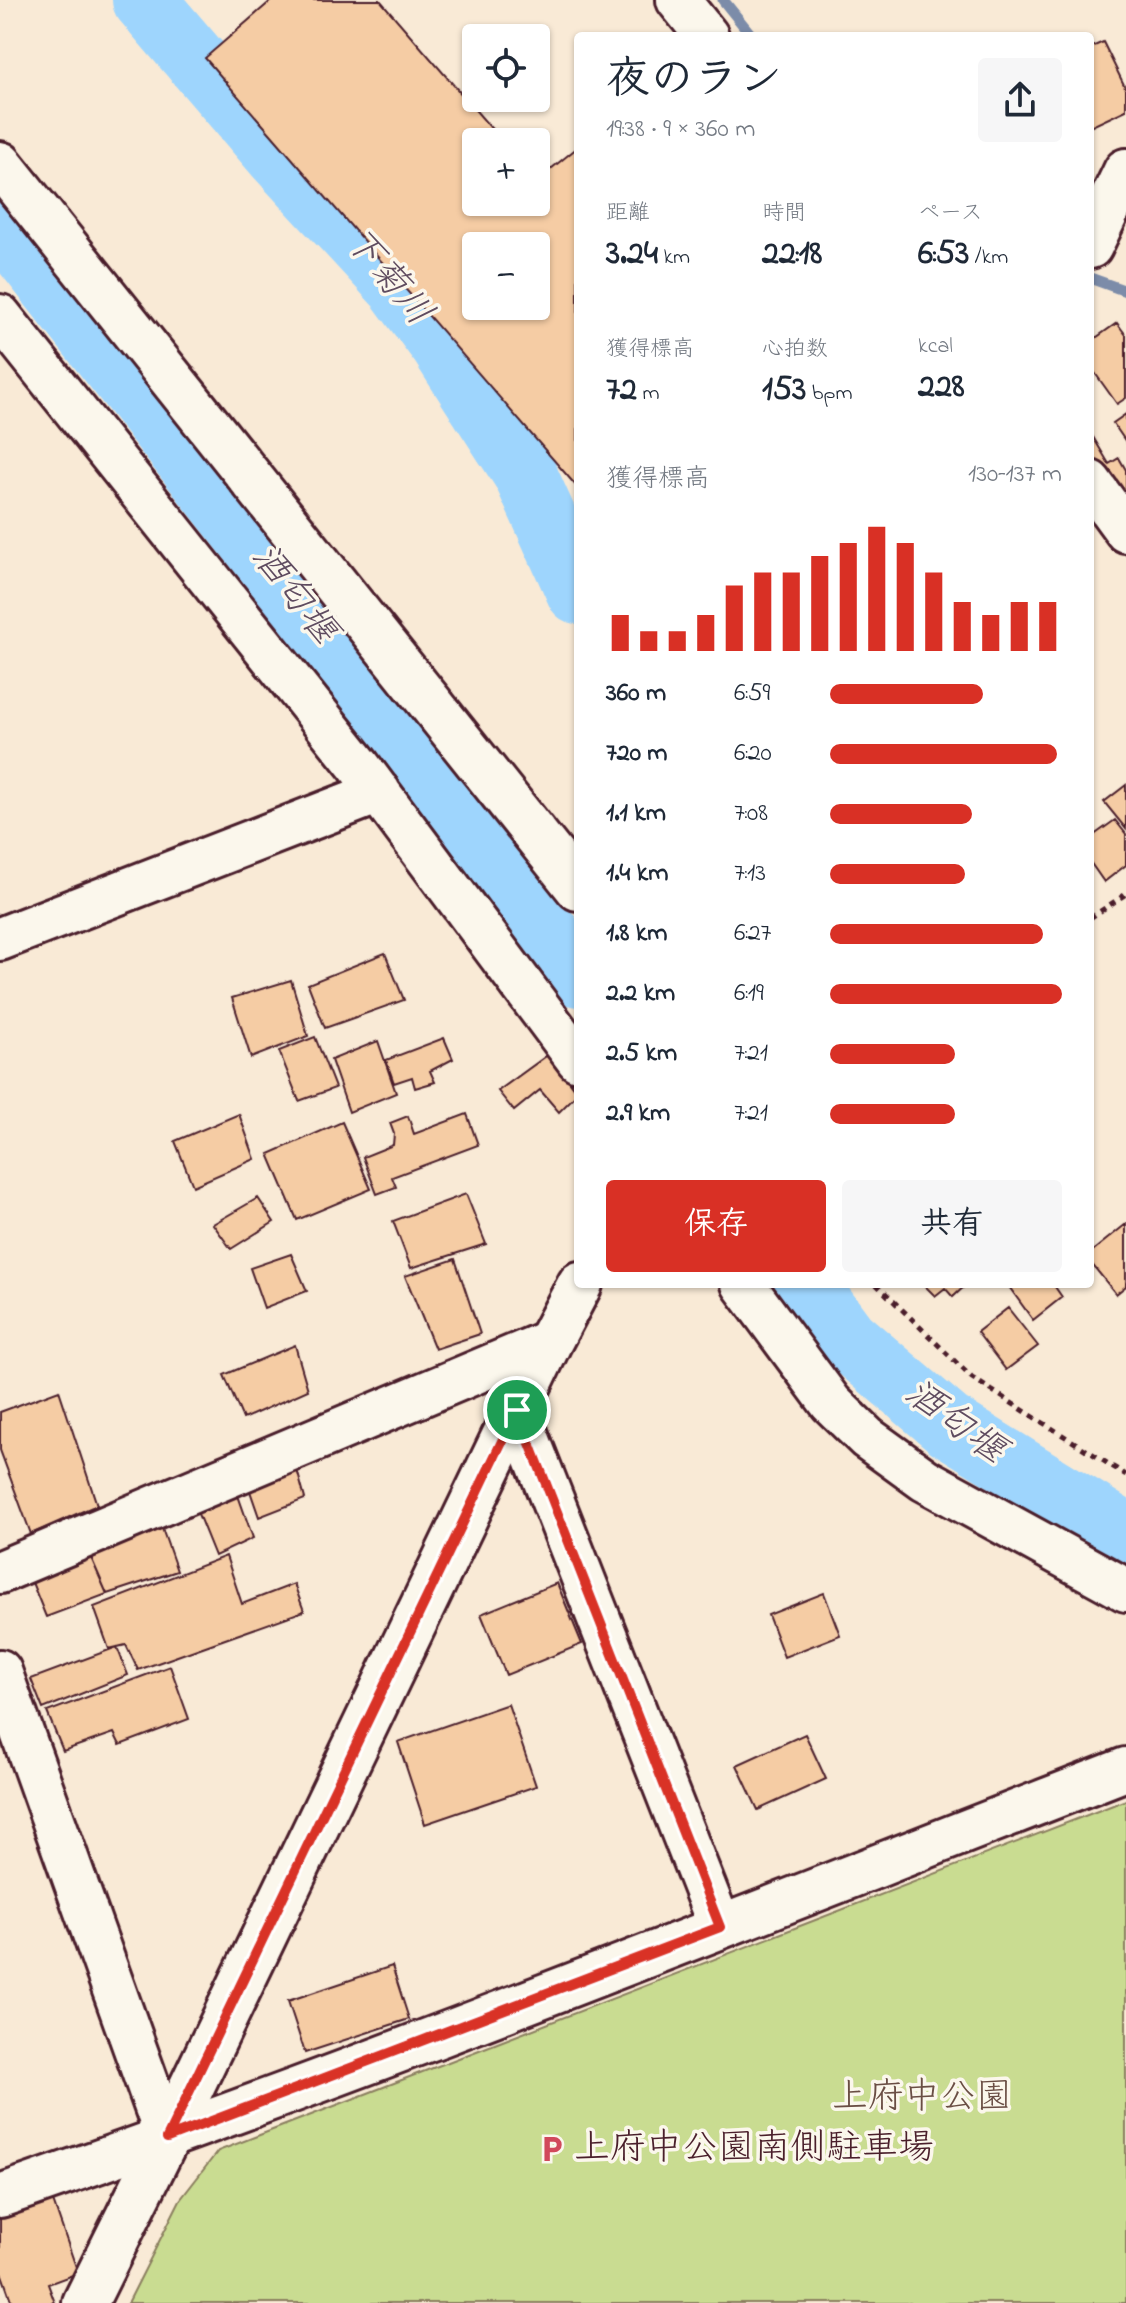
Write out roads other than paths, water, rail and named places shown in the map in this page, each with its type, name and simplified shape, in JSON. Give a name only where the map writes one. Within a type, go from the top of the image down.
[{"type":"street","points":[[678,0],[704,32]]},
{"type":"street","points":[[0,164],[574,883]]},
{"type":"street","points":[[1094,237],[1126,171]]},
{"type":"street","points":[[0,316],[379,792],[574,1055]]},
{"type":"street","points":[[1094,487],[1126,531]]},
{"type":"street","points":[[0,939],[379,792]]},
{"type":"street","points":[[746,1288],[831,1403],[867,1438],[925,1480],[1126,1590]]},
{"type":"street","points":[[85,2303],[550,1341],[587,1289]]},
{"type":"street","points":[[0,1572],[550,1341]]},
{"type":"street","points":[[517,1410],[720,1927]]},
{"type":"street","points":[[0,1671],[167,2138]]},
{"type":"street","points":[[0,2196],[167,2138],[1126,1769]]},
{"type":"waterway","name":"下菊川","points":[[144,0],[276,154],[399,287],[441,344],[525,474],[574,583]]},
{"type":"waterway","points":[[723,0],[749,32]]},
{"type":"waterway","name":"酒匂堰","points":[[0,221],[393,722],[574,970]]},
{"type":"waterway","points":[[1094,279],[1126,291]]},
{"type":"waterway","name":"酒匂堰","points":[[809,1288],[846,1338],[948,1425],[1126,1535]]},
{"type":"place","name":"上府中公園南側駐車場","points":[[552,2149]]},
{"type":"park label","name":"上府中公園","points":[[922,2098]]}]
